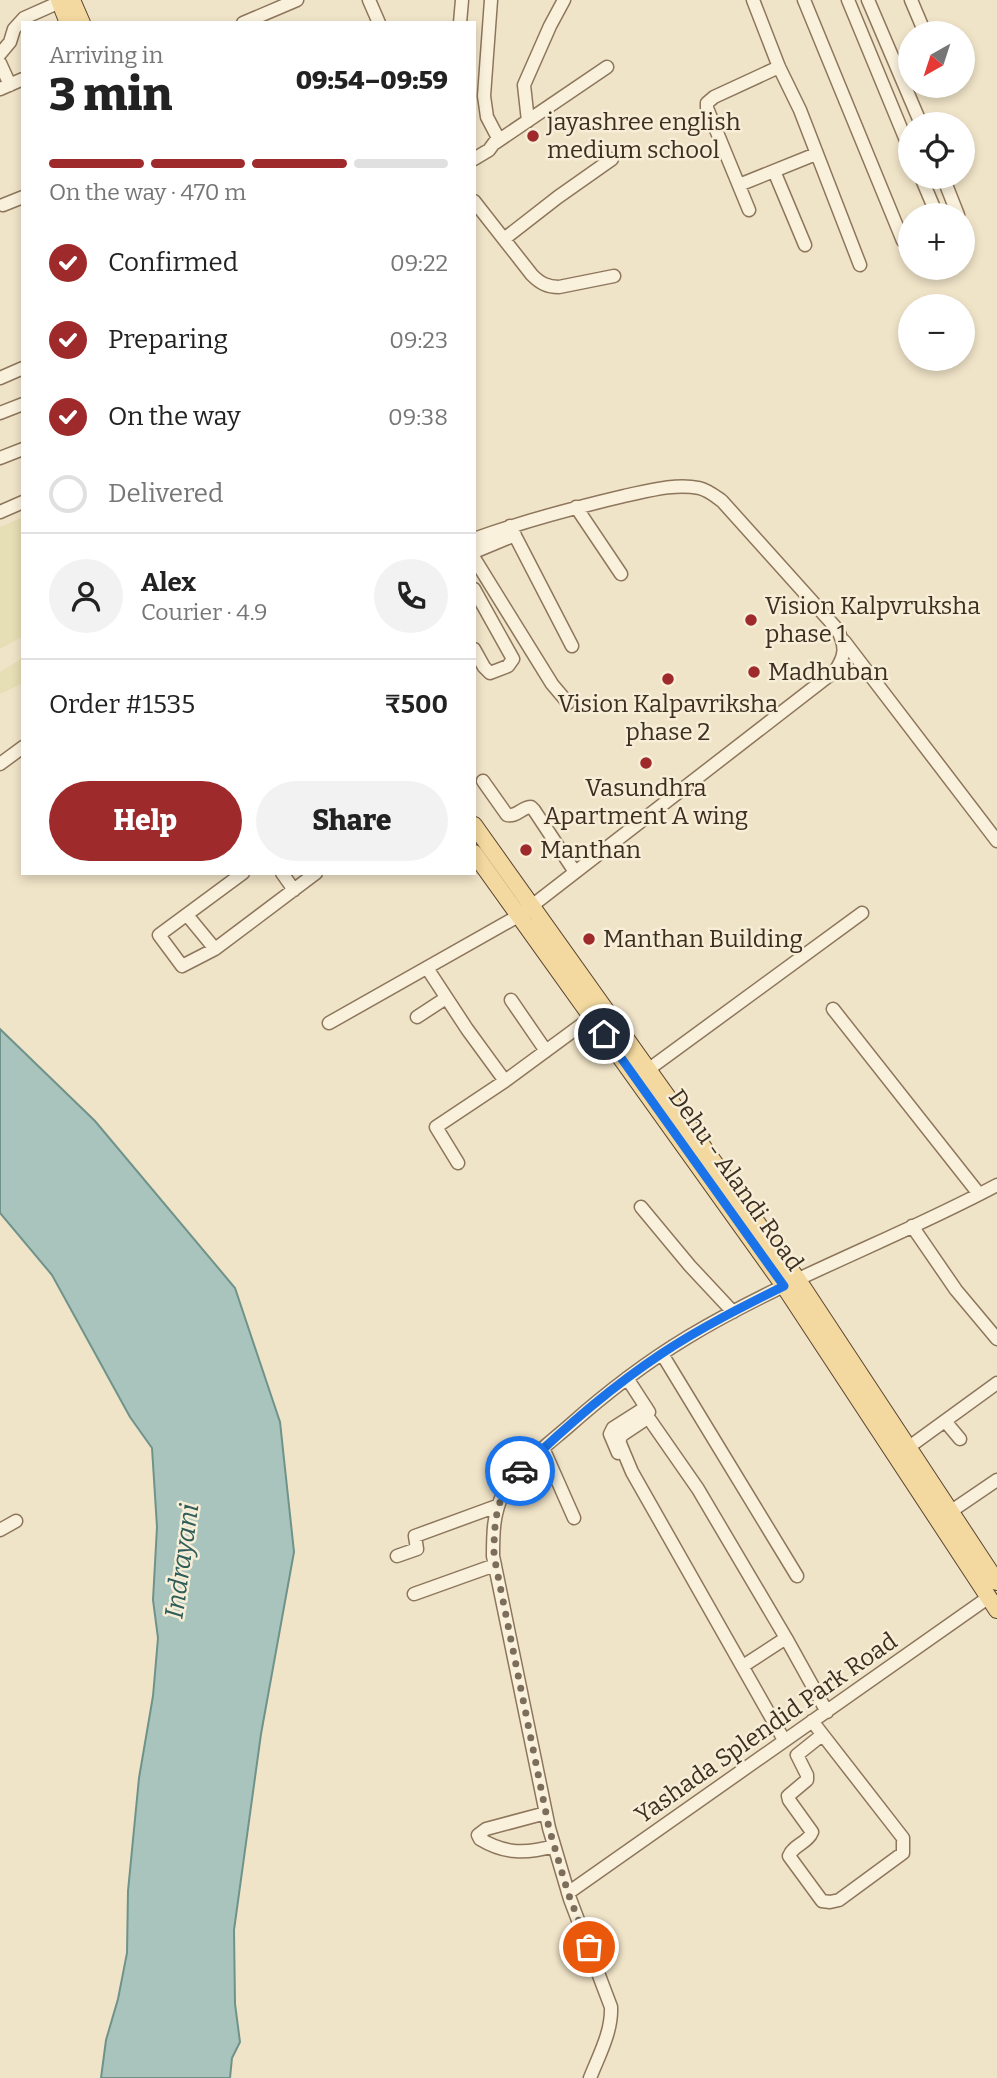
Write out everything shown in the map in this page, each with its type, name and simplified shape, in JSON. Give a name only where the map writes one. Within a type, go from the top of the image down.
[{"type":"main road","points":[[64,1],[68,21]]},
{"type":"main road","points":[[64,1],[80,21]]},
{"type":"main road","name":"Dehu - Alandi Road","points":[[476,828],[592,1017],[791,1283],[909,1447],[993,1604]]},
{"type":"main road","name":"Dehu - Alandi Road","points":[[476,855],[526,910],[649,1069],[945,1516],[997,1582]]},
{"type":"street","points":[[248,21],[297,0]]},
{"type":"street","points":[[369,0],[378,21]]},
{"type":"street","points":[[460,21],[462,0]]},
{"type":"street","points":[[491,0],[484,96],[487,117],[497,136],[495,143]]},
{"type":"street","points":[[528,121],[524,85],[564,0]]},
{"type":"street","points":[[754,0],[860,265]]},
{"type":"street","points":[[804,0],[898,229]]},
{"type":"street","points":[[848,0],[898,121]]},
{"type":"street","points":[[869,0],[916,112]]},
{"type":"street","points":[[911,0],[920,21]]},
{"type":"street","points":[[21,21],[64,1]]},
{"type":"street","points":[[275,10],[280,21]]},
{"type":"street","points":[[0,54],[21,21]]},
{"type":"street","points":[[0,62],[5,87],[21,80]]},
{"type":"street","points":[[476,157],[607,67]]},
{"type":"street","points":[[749,210],[707,103],[714,97],[779,67]]},
{"type":"street","points":[[739,185],[816,154]]},
{"type":"street","points":[[504,239],[612,159]]},
{"type":"street","points":[[774,171],[805,245]]},
{"type":"street","points":[[4,205],[21,198]]},
{"type":"street","points":[[476,204],[532,275],[546,286],[559,287],[614,276]]},
{"type":"street","points":[[0,378],[21,369]]},
{"type":"street","points":[[0,413],[21,405]]},
{"type":"street","points":[[0,458],[21,450]]},
{"type":"street","points":[[476,551],[513,531],[576,507],[652,490],[679,487],[707,490],[722,501],[837,629],[997,841]]},
{"type":"street","points":[[0,512],[21,503]]},
{"type":"street","points":[[576,507],[621,574]]},
{"type":"street","points":[[476,539],[513,531]]},
{"type":"street","points":[[513,531],[572,646]]},
{"type":"street","points":[[476,561],[552,684],[568,704]]},
{"type":"street","points":[[476,593],[513,659],[508,666],[490,673],[476,653]]},
{"type":"street","points":[[330,1023],[526,910],[835,671],[844,652],[842,639]]},
{"type":"street","points":[[0,764],[21,748]]},
{"type":"street","points":[[483,781],[507,815],[531,807],[575,872]]},
{"type":"street","points":[[240,875],[159,935],[182,966],[215,949],[313,875]]},
{"type":"street","points":[[283,875],[294,890]]},
{"type":"street","points":[[649,1069],[862,912]]},
{"type":"street","points":[[187,915],[215,949]]},
{"type":"street","points":[[427,968],[505,1081]]},
{"type":"street","points":[[417,1017],[446,998]]},
{"type":"street","points":[[511,1000],[546,1051]]},
{"type":"street","points":[[833,1009],[979,1194]]},
{"type":"street","points":[[458,1163],[436,1127],[505,1081],[592,1017]]},
{"type":"street","points":[[590,2078],[609,2031],[611,2007],[568,1893],[546,1813],[495,1565],[493,1528],[497,1506],[513,1478],[543,1448],[626,1378],[662,1353],[733,1312],[997,1185]]},
{"type":"street","points":[[641,1207],[733,1312]]},
{"type":"street","points":[[912,1226],[956,1290],[997,1339]]},
{"type":"street","points":[[662,1353],[797,1576]]},
{"type":"street","points":[[626,1378],[647,1410],[613,1428],[610,1434],[626,1467],[632,1472]]},
{"type":"street","points":[[909,1447],[997,1383]]},
{"type":"street","points":[[784,1740],[632,1472],[619,1441],[622,1435],[646,1419],[650,1420],[698,1489],[827,1712]]},
{"type":"street","points":[[945,1421],[960,1439]]},
{"type":"street","points":[[543,1448],[574,1518]]},
{"type":"street","points":[[945,1516],[997,1480]]},
{"type":"street","points":[[397,1556],[417,1549],[415,1536],[497,1506]]},
{"type":"street","points":[[0,1531],[16,1521]]},
{"type":"street","points":[[414,1594],[495,1565]]},
{"type":"street","name":"Yashada Splendid Park Road","points":[[568,1893],[784,1740],[993,1604]]},
{"type":"street","points":[[743,1666],[786,1638]]},
{"type":"street","points":[[812,1721],[903,1838],[903,1853],[839,1900],[830,1902],[822,1901],[789,1856],[812,1832],[788,1796],[807,1780],[797,1755],[822,1735]]},
{"type":"street","points":[[546,1813],[490,1828],[478,1835],[494,1847],[509,1852],[536,1852],[554,1846]]},
{"type":"shaded area","points":[[21,518],[21,637],[0,649],[0,527]]},
{"type":"shaded area","points":[[21,659],[21,684],[0,694],[0,672]]},
{"type":"water","name":"Indrayani","points":[[0,1029],[95,1121],[235,1288],[280,1422],[294,1552],[261,1734],[234,1930],[235,2004],[240,2042],[232,2058],[230,2078],[101,2078],[106,2040],[127,1953],[128,1891],[139,1778],[153,1696],[158,1638],[153,1600],[157,1527],[152,1448],[130,1417],[52,1275],[0,1213]]},
{"type":"way so far","points":[[520,1471],[497,1506],[493,1528],[498,1584],[549,1828],[568,1893],[589,1947]]},
{"type":"place","name":"jayashree english medium school","points":[[533,136]]},
{"type":"place","name":"Vision Kalpvruksha phase 1","points":[[751,620]]},
{"type":"place","name":"Madhuban","points":[[754,672]]},
{"type":"place","name":"Vision Kalpavriksha phase 2","points":[[668,679]]},
{"type":"place","name":"Vasundhra Apartment A wing","points":[[646,763]]},
{"type":"place","name":"Manthan","points":[[526,850]]},
{"type":"place","name":"Manthan Building","points":[[589,939]]},
{"type":"route","points":[[520,1471],[626,1378],[687,1338],[784,1286],[604,1034]]}]
